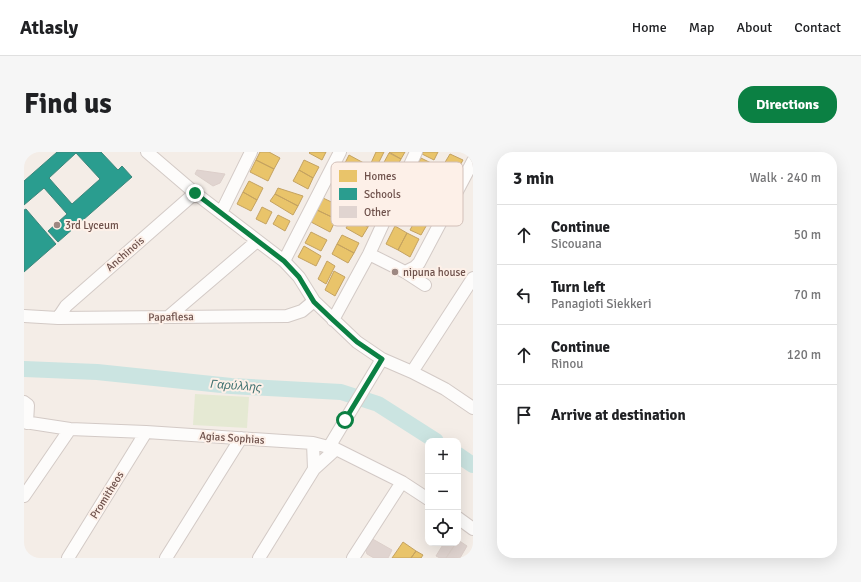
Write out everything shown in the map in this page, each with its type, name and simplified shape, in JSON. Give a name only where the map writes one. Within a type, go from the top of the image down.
[{"type":"street","points":[[147,152],[161,157],[195,193],[222,212],[227,218],[284,261],[299,277],[314,302],[357,342],[382,359],[445,389],[473,406]]},
{"type":"street","points":[[222,212],[251,152]]},
{"type":"street","points":[[335,162],[340,152]]},
{"type":"street","points":[[411,162],[416,152]]},
{"type":"street","points":[[463,180],[473,161]]},
{"type":"street","points":[[284,261],[331,170]]},
{"type":"street","name":"Anchinois","points":[[58,318],[66,306],[195,193]]},
{"type":"street","points":[[333,320],[369,254],[382,226]]},
{"type":"street","points":[[406,272],[419,263],[439,226]]},
{"type":"street","points":[[168,317],[257,241]]},
{"type":"street","points":[[369,254],[406,272],[425,285]]},
{"type":"street","points":[[412,372],[473,278]]},
{"type":"street","name":"Papaflesa","points":[[24,316],[58,318],[287,316],[302,311],[314,302]]},
{"type":"street","points":[[259,558],[314,469],[333,448],[345,420],[382,359]]},
{"type":"street","points":[[24,402],[28,405],[26,422]]},
{"type":"street","name":"Agias Sophias","points":[[26,422],[70,430],[146,432],[313,443],[333,448],[402,482],[425,497]]},
{"type":"street","points":[[24,496],[70,430]]},
{"type":"street","name":"Promitheos","points":[[68,558],[146,432]]},
{"type":"street","points":[[166,558],[240,438]]},
{"type":"street","points":[[313,443],[314,469]]},
{"type":"street","points":[[358,556],[402,482]]},
{"type":"street","points":[[461,520],[473,529]]},
{"type":"green space","points":[[195,394],[249,397],[247,428],[193,425]]},
{"type":"building: Homes","points":[[260,152],[269,152],[280,158],[274,169],[256,160]]},
{"type":"building: Homes","points":[[326,152],[322,160],[309,153]]},
{"type":"building: Homes","points":[[376,152],[384,152],[379,162],[371,162]]},
{"type":"building: Homes","points":[[389,152],[405,152],[401,159]]},
{"type":"building: Homes","points":[[423,152],[438,152],[434,160],[422,154]]},
{"type":"building: Homes","points":[[389,153],[401,159],[399,162],[384,162]]},
{"type":"building: Homes","points":[[450,154],[463,160],[462,162],[445,162]]},
{"type":"building: Homes","points":[[349,155],[362,162],[346,162]]},
{"type":"building: Homes","points":[[421,158],[429,162],[419,162]]},
{"type":"building: Homes","points":[[256,160],[274,169],[268,181],[250,172]]},
{"type":"building: Homes","points":[[304,160],[319,167],[313,178],[299,170]]},
{"type":"building: Homes","points":[[299,170],[313,178],[308,189],[293,181]]},
{"type":"building: Homes","points":[[249,181],[263,188],[257,200],[243,192]]},
{"type":"building: Homes","points":[[278,188],[303,196],[298,206],[275,194]]},
{"type":"building: Homes","points":[[243,192],[257,200],[251,211],[237,204]]},
{"type":"building: Homes","points":[[275,194],[298,206],[293,215],[270,201]]},
{"type":"building: Homes","points":[[323,198],[331,202],[331,217],[317,210]]},
{"type":"building: Homes","points":[[262,207],[272,212],[266,224],[256,219]]},
{"type":"building: Homes","points":[[317,210],[331,217],[331,226],[333,226],[330,232],[311,222]]},
{"type":"building: Homes","points":[[278,215],[290,221],[285,231],[273,224]]},
{"type":"building: Homes","points":[[347,226],[368,227],[362,237],[346,228]]},
{"type":"building: Homes","points":[[395,226],[407,233],[398,250],[386,244]]},
{"type":"building: Homes","points":[[412,226],[426,226],[421,235],[410,230]]},
{"type":"building: Homes","points":[[311,232],[327,240],[321,251],[305,243]]},
{"type":"building: Homes","points":[[407,233],[419,239],[410,257],[398,250]]},
{"type":"building: Homes","points":[[342,235],[359,243],[354,253],[337,244]]},
{"type":"building: Homes","points":[[337,244],[354,253],[348,263],[332,254]]},
{"type":"building: Homes","points":[[304,246],[321,256],[316,266],[298,257]]},
{"type":"building: Homes","points":[[327,261],[335,266],[326,284],[318,279]]},
{"type":"building: Homes","points":[[334,271],[345,277],[335,296],[325,290]]},
{"type":"building: Homes","points":[[403,542],[416,551],[411,558],[392,558]]},
{"type":"building: Homes","points":[[416,551],[423,555],[421,558],[411,558]]},
{"type":"building: Schools","points":[[57,152],[101,152],[118,170],[122,166],[132,177],[58,242],[48,231],[67,214],[44,188],[24,205],[24,181]],"holes":[[[76,153],[100,179],[72,204],[49,178]]]},
{"type":"building: Schools","points":[[26,209],[56,244],[24,272],[24,210]]},
{"type":"building: Other","points":[[197,170],[225,174],[220,183],[213,186],[195,174]]},
{"type":"building: Other","points":[[369,537],[392,550],[388,558],[374,558],[367,554],[364,544]]},
{"type":"building: Other","points":[[461,542],[467,546],[460,558],[446,558],[454,546],[461,546]]},
{"type":"building: Other","points":[[442,546],[454,546],[446,558],[436,556]]},
{"type":"waterway","name":"Γαρύλλης","points":[[24,369],[97,372],[231,386],[341,392],[378,404],[431,438]]},
{"type":"waterway","name":"Γαρύλλης","points":[[461,457],[473,465]]},
{"type":"place","name":"3rd Lyceum","points":[[57,225]]},
{"type":"place","name":"nipuna house","points":[[395,272]]},
{"type":"route","points":[[195,193],[222,212],[227,218],[284,261],[299,277],[314,302],[357,342],[382,359],[345,420]]}]
